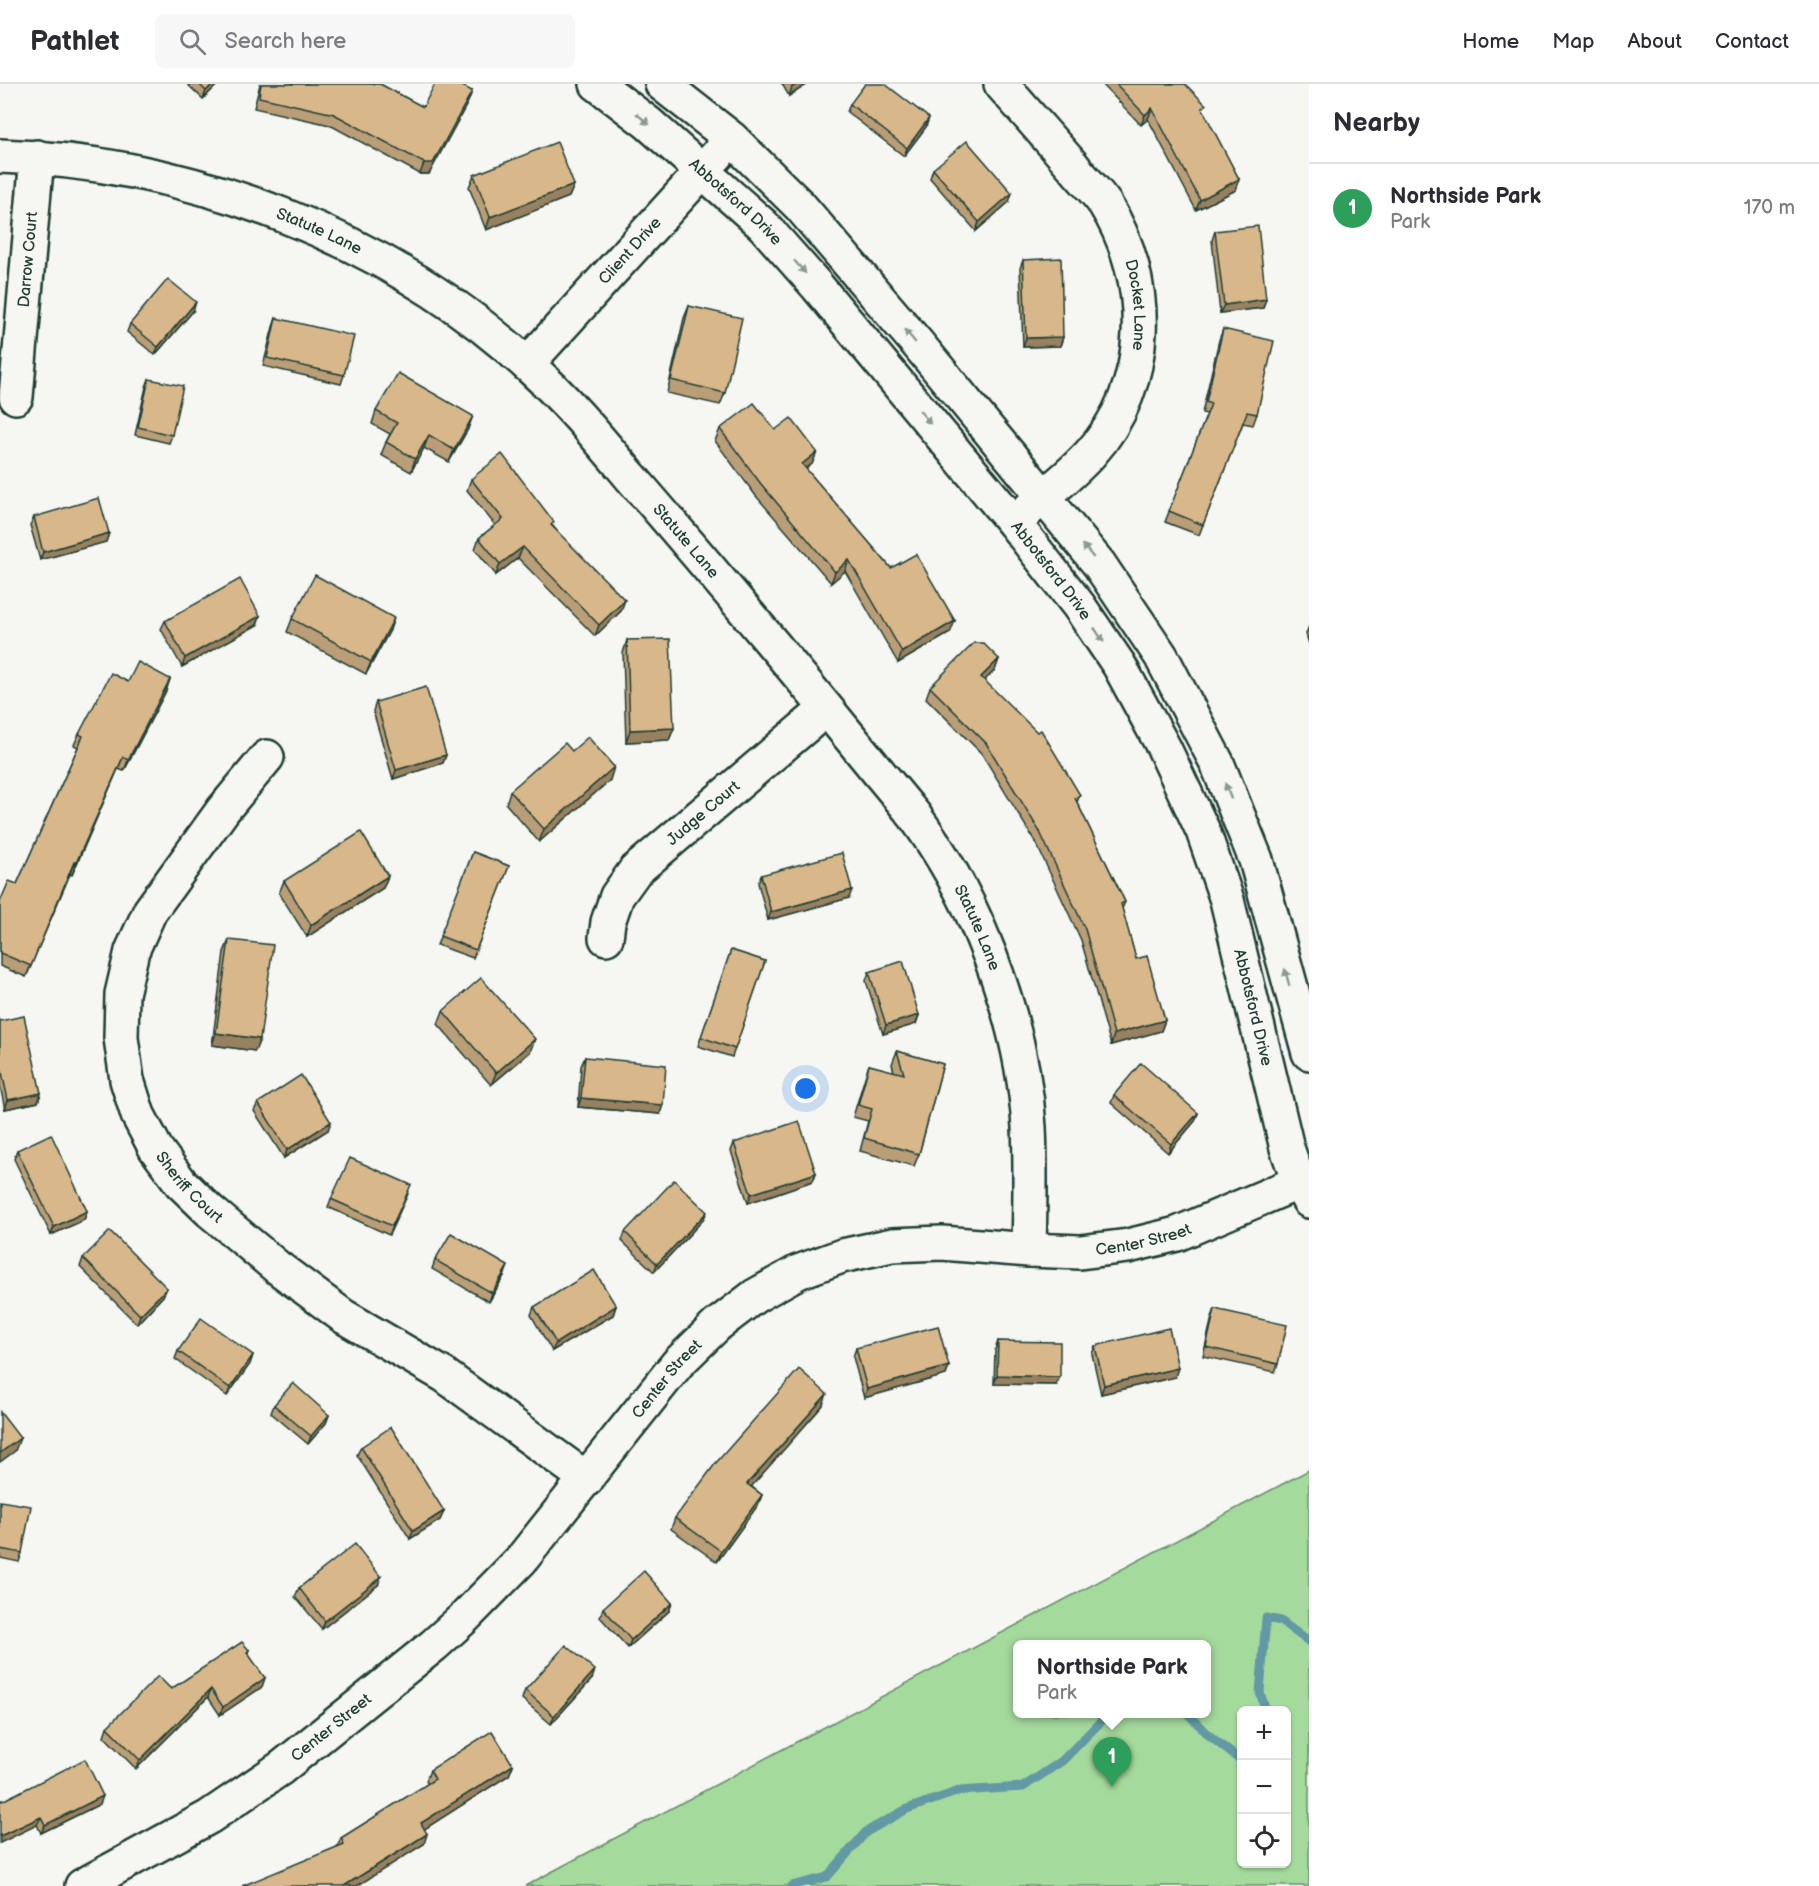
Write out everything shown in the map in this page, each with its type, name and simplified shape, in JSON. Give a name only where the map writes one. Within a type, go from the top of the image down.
[{"type":"street","name":"Abbotsford Drive","points":[[597,84],[644,120],[763,225],[1014,524],[1079,606],[1119,665],[1164,748],[1203,831],[1227,900],[1287,1148],[1306,1187]]},
{"type":"street","points":[[662,84],[732,139],[800,206],[1099,564],[1161,656],[1217,763],[1256,860],[1309,1053]]},
{"type":"street","name":"Docket Lane","points":[[1001,84],[1104,203],[1124,240],[1135,273],[1140,309],[1138,347],[1132,377],[1113,421],[1090,454],[1014,524]]},
{"type":"street","name":"Client Drive","points":[[527,364],[732,139]]},
{"type":"street","name":"Statute Lane","points":[[0,156],[37,157],[108,166],[186,183],[269,210],[340,239],[405,275],[468,315],[527,364],[564,399],[826,708],[915,817],[952,874],[982,934],[1004,996],[1019,1056],[1028,1123],[1029,1250]]},
{"type":"street","name":"Darrow Court","points":[[16,397],[37,157]]},
{"type":"street","name":"Judge Court","points":[[606,938],[608,922],[617,896],[635,871],[826,708]]},
{"type":"street","name":"Sheriff Court","points":[[267,757],[224,810],[150,911],[132,951],[122,994],[121,1038],[127,1080],[138,1115],[156,1149],[181,1183],[210,1211],[277,1267],[343,1316],[444,1375],[586,1479]]},
{"type":"street","name":"Center Street","points":[[82,1886],[209,1817],[281,1768],[434,1645],[521,1560],[678,1363],[709,1333],[756,1296],[798,1272],[842,1256],[892,1245],[942,1243],[1080,1252],[1128,1246],[1177,1234],[1306,1187]]},
{"type":"green space","points":[[1309,1470],[1309,1886],[525,1886]]},
{"type":"building","points":[[199,84],[213,84],[206,91]]},
{"type":"building","points":[[261,84],[380,84],[423,107],[435,84],[459,84],[472,91],[433,163],[424,163],[334,114],[259,97]]},
{"type":"building","points":[[865,84],[885,84],[929,118],[907,148],[850,104]]},
{"type":"building","points":[[1116,84],[1185,84],[1206,105],[1202,108],[1239,179],[1200,200],[1152,108],[1145,115]]},
{"type":"building","points":[[967,141],[1012,193],[979,222],[933,169]]},
{"type":"building","points":[[557,142],[574,185],[490,217],[474,175]]},
{"type":"building","points":[[1258,226],[1266,299],[1224,305],[1215,231]]},
{"type":"building","points":[[1061,258],[1063,337],[1026,338],[1023,260]]},
{"type":"building","points":[[168,279],[196,302],[158,347],[130,324]]},
{"type":"building","points":[[689,306],[742,318],[725,393],[671,380]]},
{"type":"building","points":[[276,318],[354,336],[344,375],[267,358]]},
{"type":"building","points":[[1223,329],[1274,341],[1257,414],[1247,412],[1203,525],[1169,511],[1211,404],[1206,402]]},
{"type":"building","points":[[398,373],[473,416],[454,450],[429,435],[415,459],[386,442],[397,423],[376,411]]},
{"type":"building","points":[[149,379],[183,386],[172,435],[138,427]]},
{"type":"building","points":[[754,403],[775,430],[791,418],[817,452],[802,464],[891,568],[916,554],[955,621],[902,652],[849,560],[835,572],[761,484],[720,429]]},
{"type":"building","points":[[502,454],[554,522],[551,525],[625,600],[599,625],[523,547],[500,564],[479,538],[503,519],[471,479]]},
{"type":"building","points":[[99,498],[109,533],[43,552],[34,517]]},
{"type":"building","points":[[315,575],[394,618],[371,662],[292,619]]},
{"type":"building","points":[[240,579],[260,616],[185,658],[165,621]]},
{"type":"building","points":[[670,639],[674,728],[630,730],[627,640]]},
{"type":"building","points":[[974,643],[983,643],[999,659],[981,677],[1037,732],[1041,730],[1080,795],[1075,798],[1125,902],[1121,904],[1136,959],[1147,956],[1165,1020],[1114,1034],[1085,929],[1040,832],[986,743],[930,687]]},
{"type":"building","points":[[138,662],[170,679],[128,760],[123,757],[76,863],[74,862],[31,966],[0,953],[0,902],[9,881],[17,884],[83,736],[79,734],[111,673],[128,682]]},
{"type":"building","points":[[426,687],[446,755],[396,770],[376,702]]},
{"type":"building","points":[[588,737],[614,767],[544,829],[510,791],[565,743],[572,751]]},
{"type":"building","points":[[361,832],[388,876],[311,925],[284,881]]},
{"type":"building","points":[[473,852],[509,866],[476,950],[440,936]]},
{"type":"building","points":[[842,853],[852,890],[771,912],[761,875]]},
{"type":"building","points":[[229,940],[273,945],[260,1039],[216,1033]]},
{"type":"building","points":[[731,950],[765,961],[735,1049],[701,1037]]},
{"type":"building","points":[[903,961],[919,1015],[886,1025],[869,972]]},
{"type":"building","points":[[481,978],[535,1039],[496,1073],[443,1011]]},
{"type":"building","points":[[24,1016],[41,1093],[8,1100],[0,1063],[0,1021]]},
{"type":"building","points":[[897,1051],[943,1064],[919,1154],[864,1138],[872,1109],[858,1105],[869,1065],[904,1074]]},
{"type":"building","points":[[585,1057],[666,1065],[663,1105],[581,1098]]},
{"type":"building","points":[[1141,1063],[1198,1113],[1171,1144],[1114,1095]]},
{"type":"building","points":[[301,1075],[331,1122],[287,1150],[258,1103]]},
{"type":"building","points":[[799,1121],[816,1173],[751,1194],[734,1143]]},
{"type":"building","points":[[51,1134],[87,1211],[54,1227],[17,1150]]},
{"type":"building","points":[[350,1158],[411,1185],[392,1226],[331,1199]]},
{"type":"building","points":[[674,1180],[707,1212],[657,1264],[625,1232]]},
{"type":"building","points":[[110,1231],[167,1288],[140,1315],[83,1258]]},
{"type":"building","points":[[451,1233],[508,1266],[492,1293],[435,1260]]},
{"type":"building","points":[[594,1270],[616,1306],[556,1343],[534,1307]]},
{"type":"building","points":[[1215,1309],[1287,1325],[1278,1364],[1206,1347]]},
{"type":"building","points":[[201,1318],[253,1355],[230,1388],[178,1351]]},
{"type":"building","points":[[938,1326],[949,1366],[867,1389],[856,1348]]},
{"type":"building","points":[[1169,1328],[1178,1368],[1104,1385],[1095,1346]]},
{"type":"building","points":[[998,1341],[1060,1342],[1060,1377],[997,1375]]},
{"type":"building","points":[[799,1369],[827,1394],[747,1484],[762,1495],[721,1551],[675,1518],[715,1464]]},
{"type":"building","points":[[293,1383],[329,1415],[311,1436],[274,1405]]},
{"type":"building","points":[[0,1412],[20,1438],[0,1453]]},
{"type":"building","points":[[391,1427],[444,1511],[413,1531],[361,1447]]},
{"type":"building","points":[[0,1501],[31,1506],[22,1553],[0,1549]]},
{"type":"building","points":[[355,1544],[381,1577],[325,1621],[299,1588]]},
{"type":"building","points":[[644,1571],[672,1603],[631,1640],[603,1608]]},
{"type":"building","points":[[242,1642],[265,1678],[223,1707],[211,1689],[140,1760],[107,1727],[158,1676],[171,1689]]},
{"type":"building","points":[[566,1645],[595,1670],[554,1716],[525,1690]]},
{"type":"building","points":[[492,1731],[513,1765],[421,1823],[427,1834],[344,1886],[242,1886],[344,1844],[341,1838],[435,1779],[430,1770]]},
{"type":"building","points":[[85,1759],[103,1796],[45,1825],[41,1817],[0,1836],[0,1798],[2,1801]]},
{"type":"waterway","points":[[1265,1706],[1260,1693],[1266,1618],[1281,1621],[1309,1642]]},
{"type":"waterway","points":[[791,1886],[827,1877],[866,1832],[907,1809],[959,1791],[1023,1787],[1062,1761],[1104,1718]]},
{"type":"waterway","points":[[1192,1718],[1210,1736],[1237,1757]]},
{"type":"place","name":"Northside Park","points":[[1112,1787]]}]
